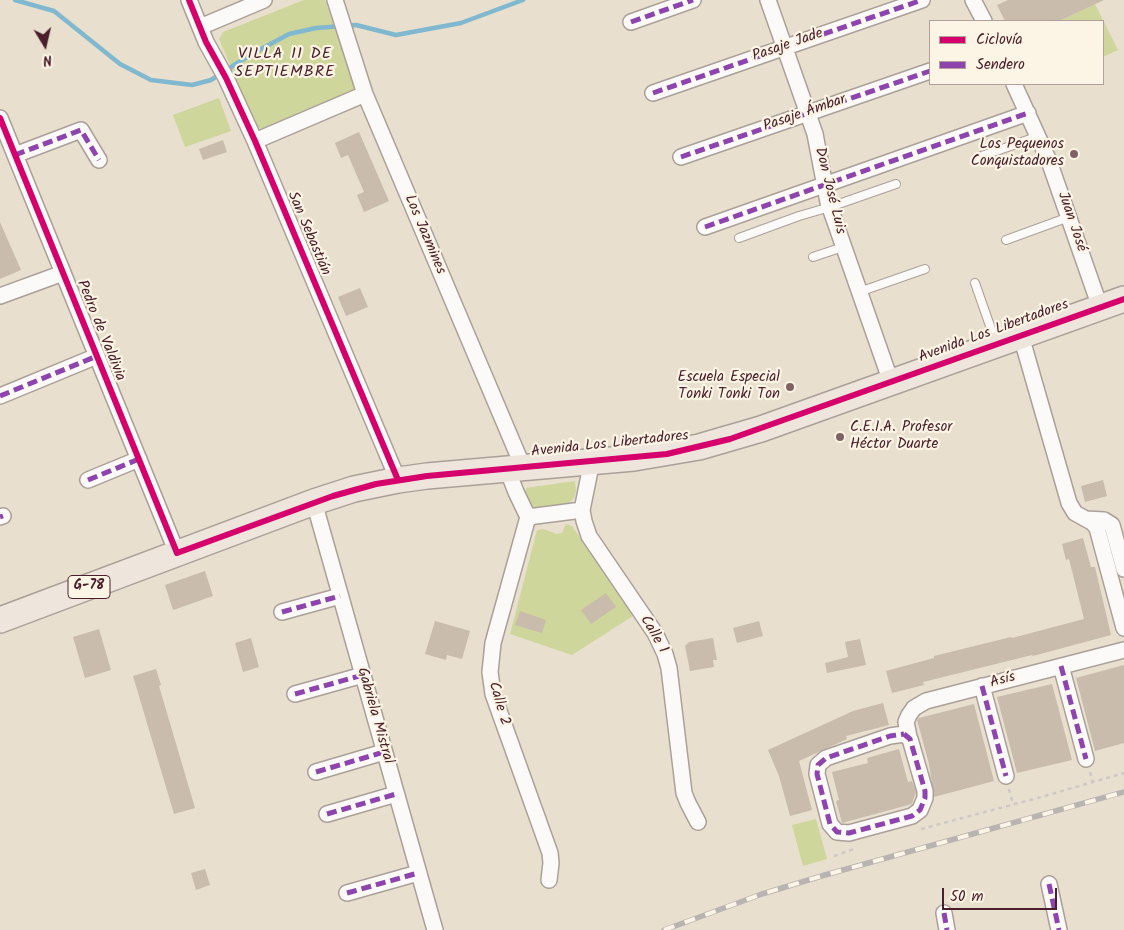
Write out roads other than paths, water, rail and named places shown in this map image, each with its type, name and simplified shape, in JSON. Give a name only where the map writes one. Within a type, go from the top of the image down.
[{"type":"main road","name":"Avenida Los Libertadores","points":[[0,620],[314,502],[354,489],[398,480],[667,454],[714,443],[761,429],[1124,299]]},
{"type":"street","name":"San Sebastián","points":[[189,0],[255,141],[398,480]]},
{"type":"street","points":[[200,27],[264,0]]},
{"type":"street","name":"Los Jazmines","points":[[335,0],[365,94],[515,468]]},
{"type":"street","points":[[631,22],[692,0]]},
{"type":"street","name":"Don José Luis","points":[[768,0],[815,134],[830,207],[891,382]]},
{"type":"street","name":"Pasaje Jade","points":[[653,93],[922,0]]},
{"type":"street","points":[[973,0],[983,20]]},
{"type":"street","name":"Pasaje Ámbar","points":[[681,157],[929,71]]},
{"type":"street","name":"Juan José","points":[[1014,85],[1039,136],[1100,307]]},
{"type":"street","points":[[255,141],[365,94]]},
{"type":"street","points":[[705,227],[1028,113]]},
{"type":"street","name":"Pedro de Valdivia","points":[[0,118],[177,553]]},
{"type":"street","points":[[15,155],[81,130],[99,160]]},
{"type":"street","points":[[0,296],[63,274]]},
{"type":"street","points":[[1021,336],[1069,503],[1075,513],[1093,523],[1100,537],[1124,628]]},
{"type":"street","points":[[0,396],[97,356]]},
{"type":"street","points":[[88,480],[139,459]]},
{"type":"street","name":"Calle 1","points":[[592,461],[582,510],[584,521],[589,536],[655,633],[665,654],[669,668],[684,792],[698,822]]},
{"type":"street","points":[[515,468],[516,492],[528,517],[582,510]]},
{"type":"street","name":"Gabriela Mistral","points":[[314,502],[435,930]]},
{"type":"street","name":"Calle 2","points":[[528,517],[493,643],[490,672],[493,694],[550,852],[550,880]]},
{"type":"street","points":[[1086,518],[1104,520],[1112,525],[1124,570]]},
{"type":"street","points":[[282,612],[340,596]]},
{"type":"street","name":"Asís","points":[[908,737],[906,722],[914,708],[920,704],[982,686],[1124,650]]},
{"type":"street","points":[[1061,666],[1086,759]]},
{"type":"street","points":[[295,694],[363,675]]},
{"type":"street","points":[[982,686],[1006,776]]},
{"type":"street","points":[[904,734],[908,737],[912,743],[926,792],[924,805],[920,810],[912,816],[849,833],[833,829],[817,774],[821,760],[890,736],[904,734]]},
{"type":"street","points":[[316,772],[384,752]]},
{"type":"street","points":[[326,814],[396,794]]},
{"type":"street","points":[[347,893],[418,872]]},
{"type":"street","points":[[1049,884],[1059,930]]},
{"type":"street","points":[[944,913],[946,930]]},
{"type":"lane","points":[[976,158],[1039,136]]},
{"type":"lane","points":[[739,238],[896,184]]},
{"type":"lane","points":[[1006,240],[1069,217]]},
{"type":"lane","points":[[813,257],[843,247]]},
{"type":"lane","points":[[859,292],[924,269]]},
{"type":"lane","points":[[975,283],[996,345]]},
{"type":"waterway","points":[[15,0],[54,11],[120,64],[151,80],[192,85],[211,80],[250,55],[289,34],[316,28],[356,25],[396,35],[461,23],[523,0]]},
{"type":"railway","points":[[664,930],[762,894],[825,875],[1124,792]]},
{"type":"place","name":"Los Pequenos Conquistadores","points":[[1074,154]]},
{"type":"place","name":"Escuela Especial Tonki Tonki Ton","points":[[790,387]]},
{"type":"place","name":"C.E.I.A. Profesor Héctor Duarte","points":[[840,437]]},
{"type":"district","name":"VILLA 11 DE SEPTIEMBRE","points":[[285,64]]}]
